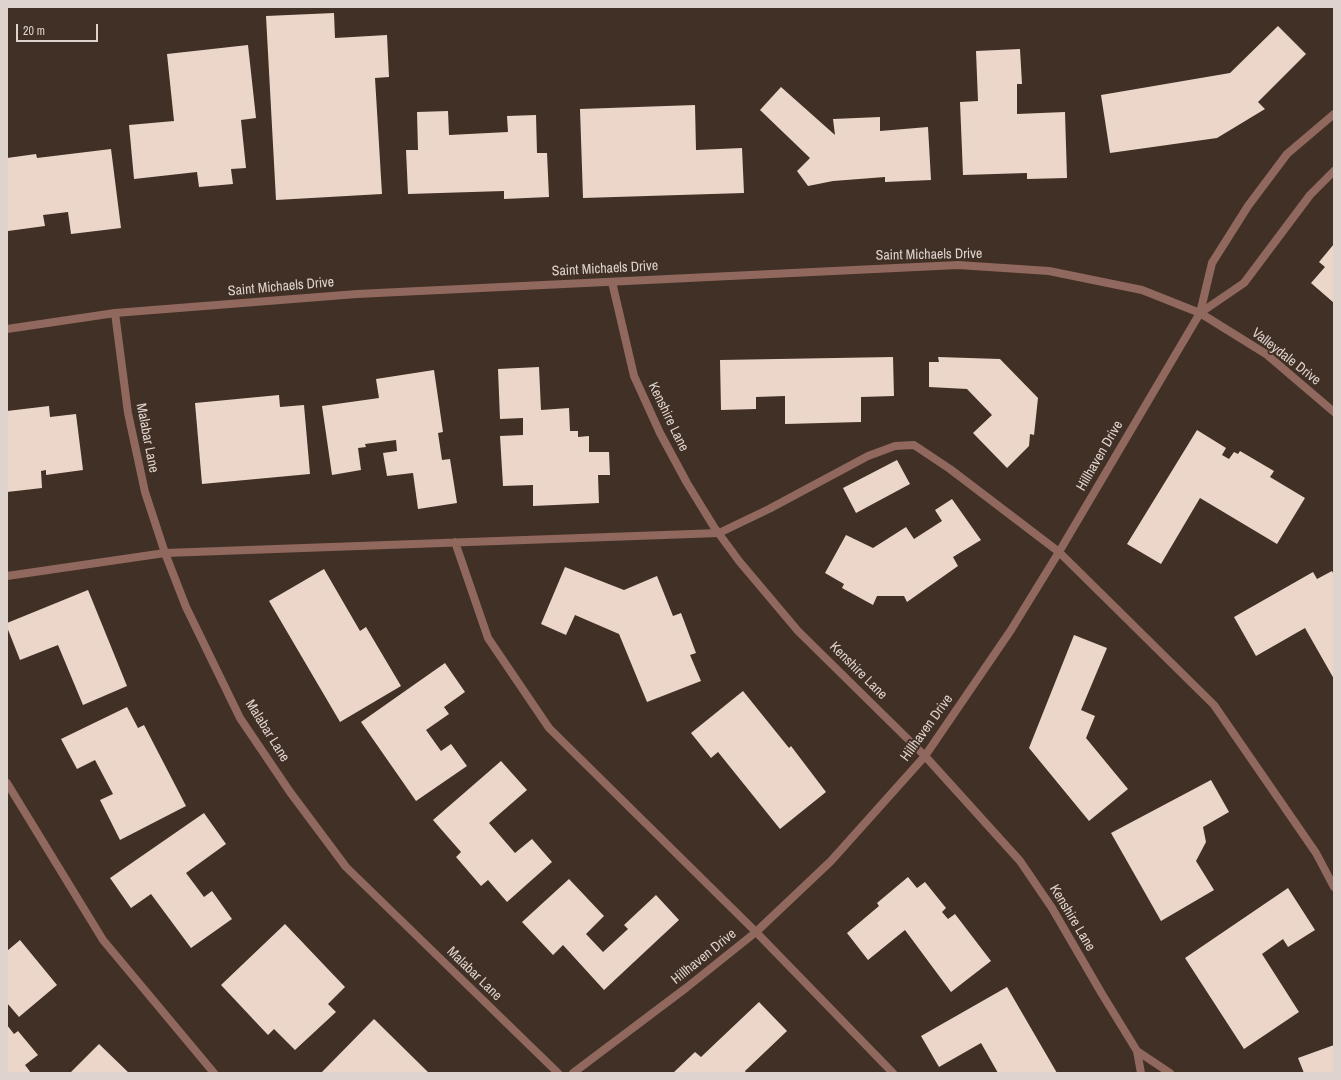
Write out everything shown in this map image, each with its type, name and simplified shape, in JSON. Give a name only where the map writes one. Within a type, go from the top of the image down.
[{"type":"street","name":"Hillhaven Drive","points":[[573,1073],[686,988],[756,932],[831,860],[925,756],[1010,630],[1059,552],[1200,313],[1212,263],[1248,206],[1287,154],[1334,114]]},
{"type":"street","name":"Hillhaven Drive","points":[[1200,313],[1244,283],[1310,195],[1334,171]]},
{"type":"street","name":"Saint Michaels Drive","points":[[7,329],[114,313],[357,294],[958,265],[1049,271],[1142,290],[1200,313]]},
{"type":"street","name":"Kenshire Lane","points":[[612,282],[634,376],[664,440],[687,483],[719,533],[739,561],[798,631],[925,756],[1020,860],[1052,908],[1137,1051],[1140,1073]]},
{"type":"street","name":"Malabar Lane","points":[[114,313],[128,414],[145,492],[165,553],[186,607],[240,718],[290,792],[346,867],[558,1073]]},
{"type":"street","name":"Valleydale Drive","points":[[1200,313],[1266,354],[1334,412]]},
{"type":"street","points":[[7,576],[165,553],[719,533],[769,509],[868,456],[895,446],[914,445],[950,469],[1059,552],[1214,705],[1316,853],[1334,887]]},
{"type":"street","points":[[455,542],[488,638],[549,728],[756,932],[893,1073]]},
{"type":"street","points":[[7,783],[103,940],[214,1073]]},
{"type":"street","name":"Kenshire Lane","points":[[1137,1051],[1170,1073]]},
{"type":"building","points":[[334,13],[335,38],[387,35],[389,77],[375,78],[382,194],[276,200],[266,16]]},
{"type":"building","points":[[1278,26],[1306,54],[1258,102],[1265,109],[1217,138],[1110,153],[1101,95],[1230,73]]},
{"type":"building","points":[[248,45],[256,118],[241,120],[246,168],[231,169],[233,184],[199,187],[197,172],[134,179],[129,125],[174,121],[167,54]]},
{"type":"building","points":[[1020,49],[1022,84],[1017,84],[1017,114],[1065,112],[1067,178],[1027,179],[1027,173],[963,175],[960,102],[978,101],[976,51]]},
{"type":"building","points":[[781,87],[835,135],[833,119],[880,117],[880,131],[928,127],[931,180],[885,182],[885,177],[833,181],[808,186],[797,171],[810,158],[760,110]]},
{"type":"building","points":[[695,105],[696,150],[742,148],[744,193],[583,198],[580,109]]},
{"type":"building","points":[[448,111],[449,135],[508,132],[507,116],[536,115],[537,153],[547,153],[549,197],[504,199],[504,191],[408,194],[406,150],[418,150],[417,112]]},
{"type":"building","points":[[111,149],[121,228],[71,234],[68,212],[43,215],[45,226],[8,231],[7,158],[36,154],[37,158]]},
{"type":"building","points":[[1334,244],[1334,303],[1311,283],[1325,267],[1319,262]]},
{"type":"building","points":[[893,357],[894,396],[861,397],[861,422],[785,424],[785,396],[756,397],[756,409],[721,410],[720,360]]},
{"type":"building","points":[[938,357],[1000,359],[1038,398],[1034,435],[1030,434],[1029,446],[1007,468],[973,433],[992,415],[967,389],[929,387],[929,362],[939,362]]},
{"type":"building","points":[[539,367],[541,410],[569,408],[570,431],[578,431],[578,437],[589,436],[589,452],[609,452],[610,475],[598,475],[599,503],[533,506],[533,485],[503,486],[500,436],[523,435],[523,418],[500,419],[498,369]]},
{"type":"building","points":[[434,370],[443,432],[438,433],[442,460],[450,459],[457,503],[418,509],[413,473],[387,476],[383,453],[397,451],[396,440],[365,444],[366,447],[358,448],[361,470],[332,475],[322,406],[379,398],[376,379]]},
{"type":"building","points":[[279,395],[280,407],[304,405],[310,474],[202,484],[195,403]]},
{"type":"building","points":[[49,406],[50,417],[76,414],[83,470],[46,475],[46,470],[41,471],[42,488],[7,492],[7,411]]},
{"type":"building","points":[[1197,430],[1226,448],[1222,455],[1229,459],[1234,452],[1238,454],[1240,451],[1274,471],[1270,477],[1305,498],[1277,544],[1200,498],[1161,564],[1127,544]]},
{"type":"building","points":[[897,460],[910,484],[856,513],[843,488]]},
{"type":"building","points":[[952,499],[981,540],[953,557],[958,566],[907,602],[904,596],[877,596],[873,605],[842,588],[844,584],[825,573],[846,535],[873,548],[906,527],[914,539],[942,521],[935,510]]},
{"type":"building","points":[[565,567],[624,590],[657,576],[673,616],[681,613],[696,653],[690,655],[701,681],[647,702],[619,634],[575,615],[566,635],[541,624]]},
{"type":"building","points":[[324,569],[360,631],[366,627],[401,686],[340,722],[269,601]]},
{"type":"building","points":[[1332,571],[1334,575],[1334,679],[1305,628],[1256,656],[1234,617],[1313,572],[1317,579]]},
{"type":"building","points":[[88,590],[127,686],[83,705],[58,645],[20,660],[7,627],[7,623]]},
{"type":"building","points":[[1074,635],[1107,648],[1081,710],[1095,716],[1086,738],[1128,789],[1089,821],[1029,748]]},
{"type":"building","points":[[445,663],[465,692],[444,707],[449,714],[426,730],[441,751],[451,744],[467,766],[416,801],[361,722]]},
{"type":"building","points":[[743,691],[789,748],[791,746],[826,792],[780,829],[718,752],[711,758],[691,733]]},
{"type":"building","points":[[127,707],[138,728],[144,725],[186,806],[120,840],[100,800],[113,794],[95,760],[77,769],[61,739]]},
{"type":"building","points":[[501,761],[527,790],[489,823],[515,853],[532,839],[552,862],[507,902],[488,880],[481,886],[456,857],[461,852],[433,820]]},
{"type":"building","points":[[1211,780],[1229,812],[1203,827],[1206,842],[1196,861],[1214,890],[1161,921],[1111,833]]},
{"type":"building","points":[[204,813],[226,844],[186,873],[204,897],[212,891],[232,919],[191,948],[151,894],[131,908],[110,878]]},
{"type":"building","points":[[908,877],[917,888],[925,882],[946,908],[942,912],[948,919],[955,914],[991,961],[951,992],[905,930],[868,960],[847,933],[879,906],[877,903]]},
{"type":"building","points":[[569,879],[604,916],[586,934],[603,952],[628,929],[624,925],[656,895],[679,920],[604,990],[563,945],[553,955],[522,922]]},
{"type":"building","points":[[1288,888],[1315,930],[1288,947],[1283,939],[1262,954],[1299,1012],[1244,1049],[1185,958]]},
{"type":"building","points":[[285,924],[345,987],[328,1004],[336,1012],[295,1050],[274,1029],[268,1035],[221,985]]},
{"type":"building","points":[[20,940],[57,985],[19,1017],[7,1003],[7,951]]},
{"type":"building","points":[[1007,987],[1057,1073],[998,1073],[981,1043],[939,1067],[921,1036]]},
{"type":"building","points":[[759,1002],[787,1031],[745,1071],[746,1073],[673,1073],[695,1052],[701,1057]]},
{"type":"building","points":[[374,1019],[429,1073],[321,1073]]},
{"type":"building","points":[[7,1025],[14,1034],[18,1031],[38,1055],[25,1065],[31,1073],[7,1073]]},
{"type":"building","points":[[99,1044],[129,1073],[70,1073]]},
{"type":"building","points":[[1334,1045],[1334,1073],[1304,1073],[1298,1058]]}]
